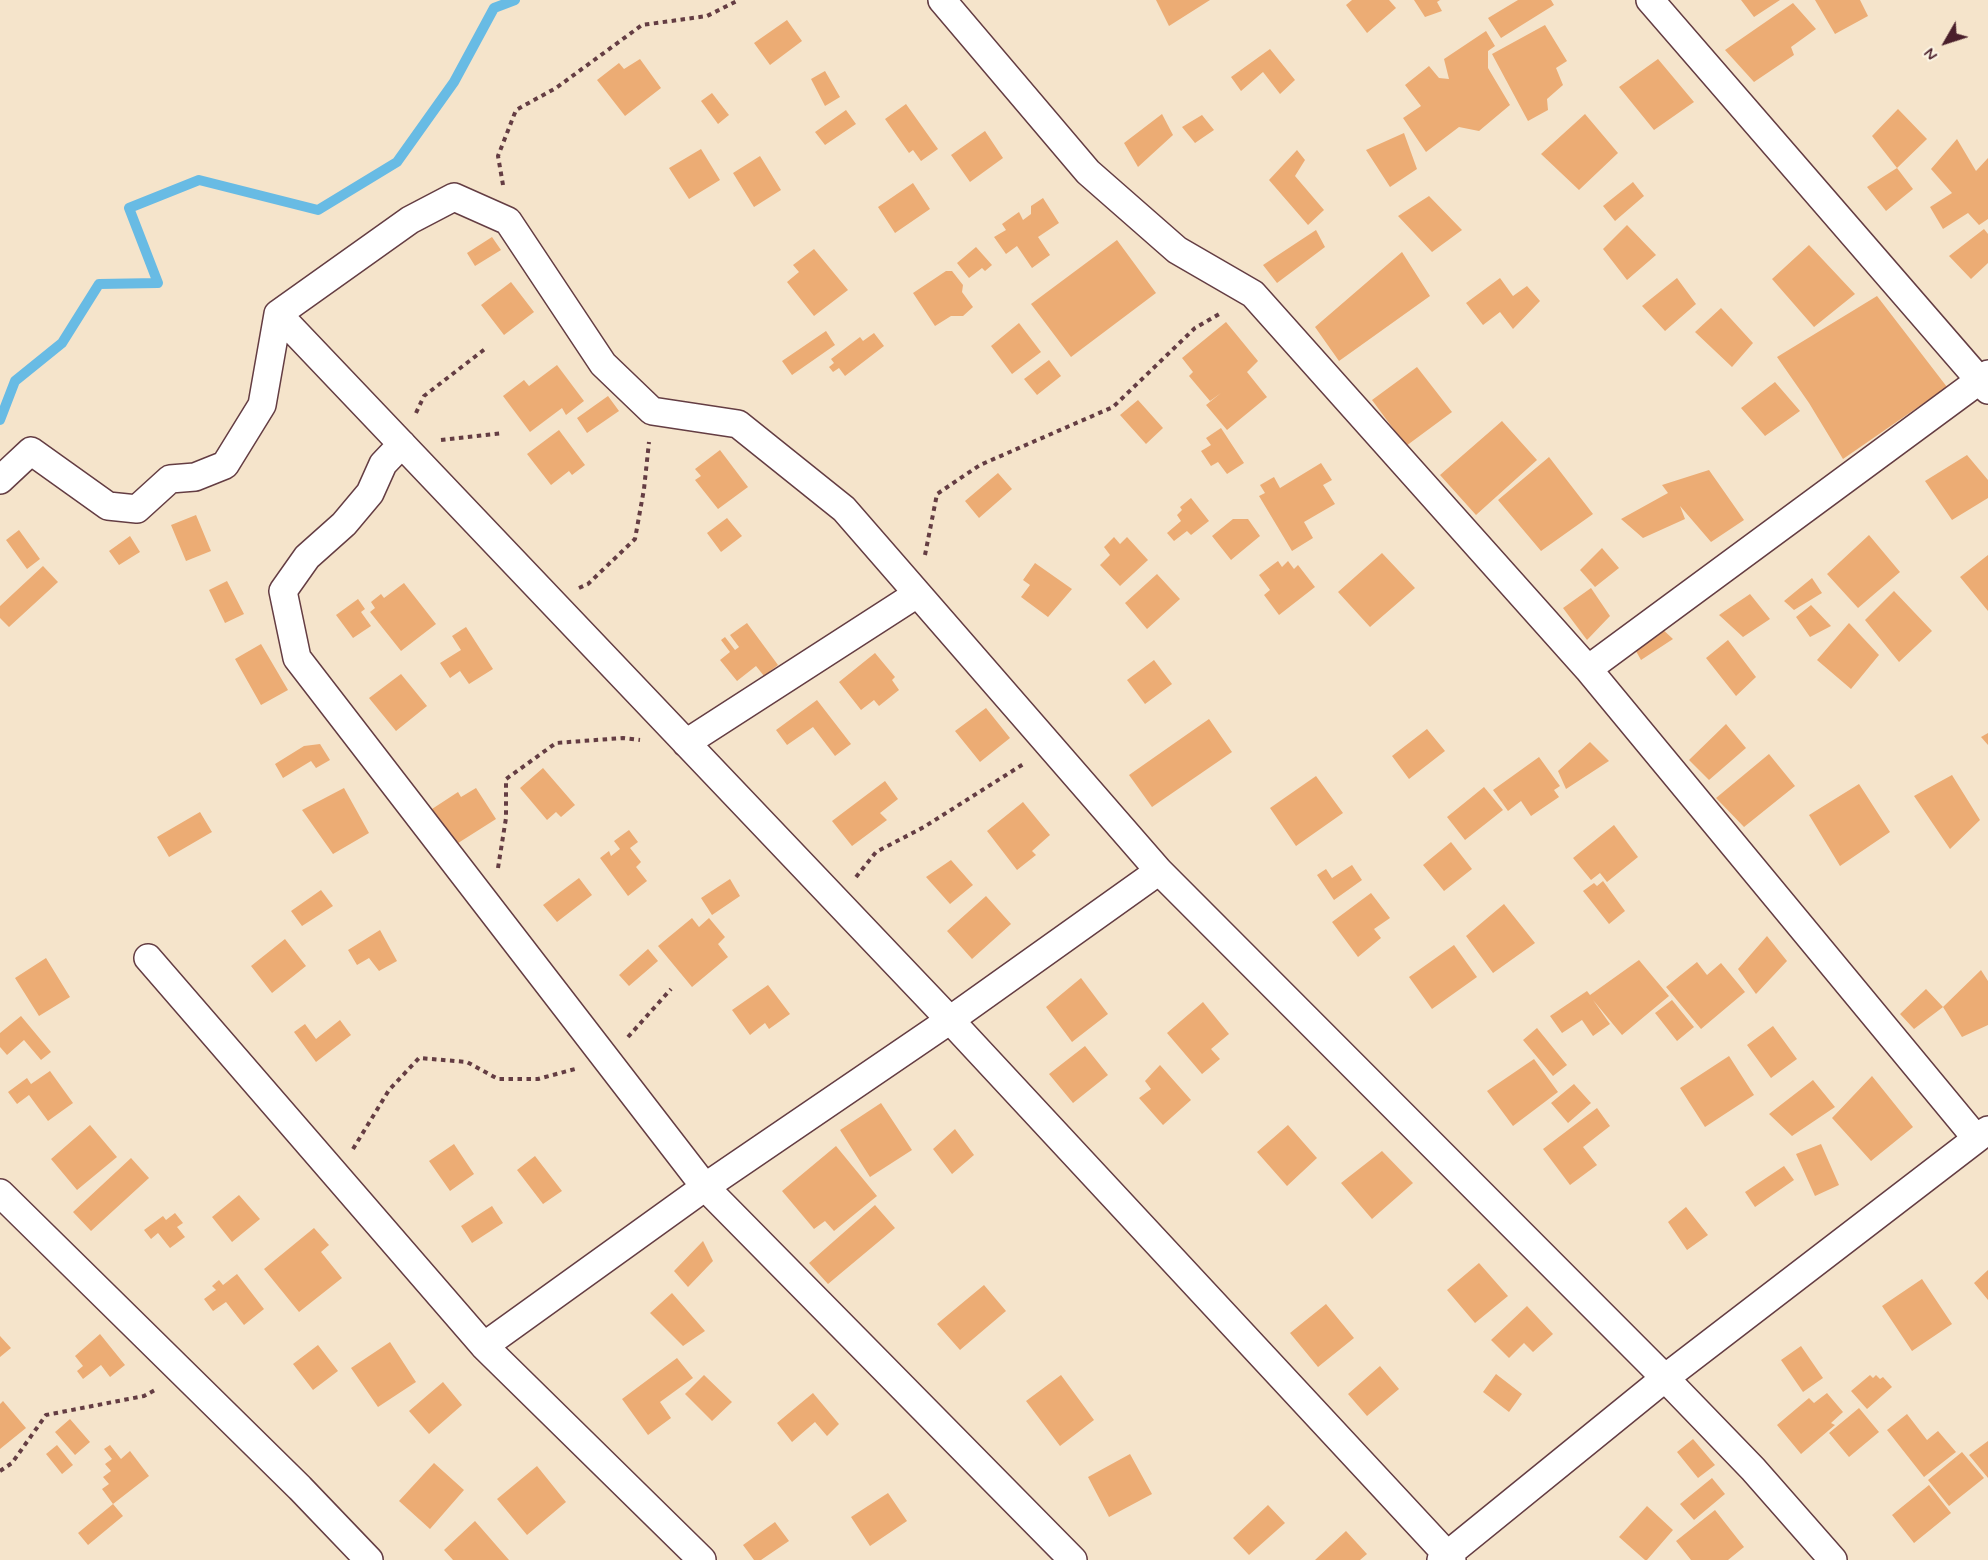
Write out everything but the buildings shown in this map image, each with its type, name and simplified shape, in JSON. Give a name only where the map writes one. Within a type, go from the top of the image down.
[{"type":"street","points":[[278,314],[950,1020],[1447,1559],[1665,1378],[1982,1134],[1588,669],[1253,294],[1177,250],[1088,172],[942,0]]},
{"type":"street","points":[[1588,669],[1985,381],[1650,0]]},
{"type":"street","points":[[0,480],[31,451],[108,506],[137,509],[170,479],[195,477],[225,465],[262,405],[278,314],[410,220],[454,197],[508,221],[603,364],[652,411],[738,424],[844,509],[1159,871],[1665,1378],[1753,1469],[1833,1560]]},
{"type":"street","points":[[402,444],[383,464],[370,493],[344,524],[307,557],[283,591],[297,658],[705,1187],[1073,1560]]},
{"type":"street","points":[[686,743],[918,594]]},
{"type":"street","points":[[484,1346],[705,1187],[950,1020],[1159,871]]},
{"type":"street","points":[[148,958],[484,1346],[702,1560]]},
{"type":"street","points":[[0,1193],[300,1488],[369,1560]]},
{"type":"path","points":[[508,221],[498,156],[516,110],[556,88],[642,25],[707,16],[739,0]]},
{"type":"path","points":[[918,594],[937,494],[980,465],[1113,407],[1196,328],[1253,294]]},
{"type":"path","points":[[402,444],[424,396],[485,349]]},
{"type":"path","points":[[550,600],[588,584],[635,539],[644,489],[652,411]]},
{"type":"path","points":[[402,444],[503,433]]},
{"type":"path","points":[[491,909],[506,818],[506,779],[556,743],[623,738],[686,743]]},
{"type":"path","points":[[836,901],[876,852],[924,827],[1051,747]]},
{"type":"path","points":[[336,1175],[389,1090],[419,1058],[467,1062],[498,1079],[538,1079],[607,1060],[671,989]]},
{"type":"path","points":[[0,1471],[12,1463],[46,1415],[144,1396],[185,1374]]},
{"type":"waterway","points":[[0,420],[15,381],[62,343],[99,284],[158,283],[129,208],[199,180],[318,210],[397,162],[454,82],[494,8],[515,0]]}]
